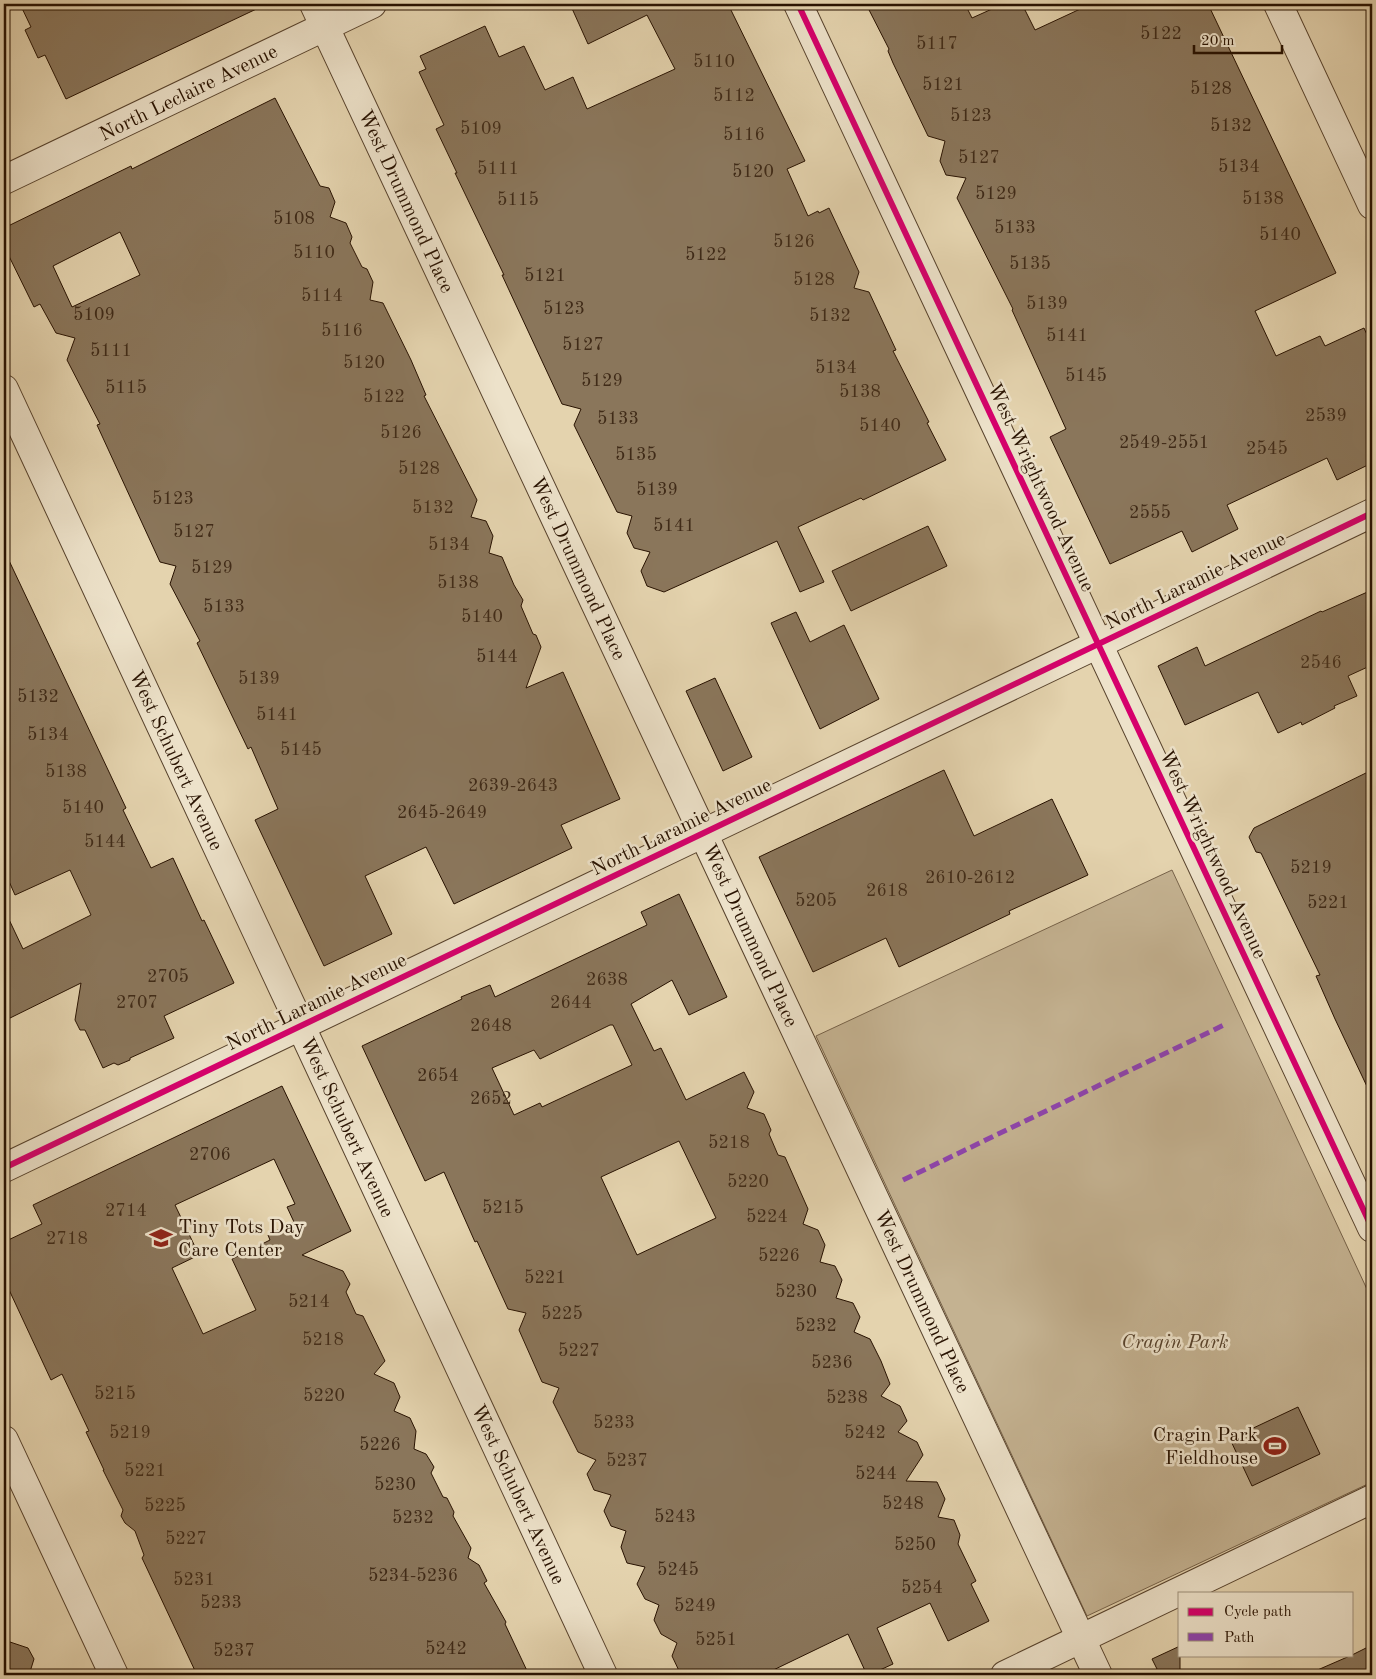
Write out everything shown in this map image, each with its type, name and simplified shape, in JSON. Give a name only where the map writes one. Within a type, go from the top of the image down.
[{"type":"street","name":"North Leclaire Avenue","points":[[4,180],[320,15],[372,4]]},
{"type":"street","name":"West Wrightwood Avenue","points":[[798,4],[1372,1228]]},
{"type":"street","points":[[1278,4],[1372,204]]},
{"type":"street","name":"West Drummond Place","points":[[320,15],[1098,1675]]},
{"type":"street","name":"West Schubert Avenue","points":[[4,389],[603,1675]]},
{"type":"street","name":"North Laramie Avenue","points":[[4,1168],[1372,513]]},
{"type":"street","points":[[4,1440],[114,1675]]},
{"type":"street","points":[[1179,1592],[1372,1499]]},
{"type":"street","points":[[1004,1675],[1178,1592]]},
{"type":"green space","name":"Cragin Park","points":[[1172,870],[1372,1300],[1372,1482],[1087,1616],[816,1036]]},
{"type":"building","points":[[20,4],[267,4],[66,99],[45,55],[38,58],[25,30],[31,27]]},
{"type":"building","points":[[570,4],[728,4],[805,161],[787,169],[808,216],[829,208],[859,272],[854,288],[869,292],[896,350],[893,351],[946,460],[863,500],[861,498],[798,527],[824,582],[800,592],[777,541],[664,592],[647,586],[641,571],[650,552],[634,548],[627,533],[632,516],[617,512],[574,425],[581,409],[562,404],[436,129],[444,125],[419,72],[426,69],[420,56],[485,26],[499,57],[524,46],[545,90],[573,77],[587,109],[675,69],[647,15],[588,44]]},
{"type":"building","points":[[866,4],[965,4],[972,18],[1003,4],[1022,4],[1035,30],[1091,4],[1208,4],[1336,273],[1255,311],[1276,356],[1320,336],[1325,346],[1364,328],[1372,346],[1372,463],[1337,480],[1327,458],[1227,505],[1238,529],[1192,552],[1182,531],[1110,564],[1050,437],[1066,429],[1013,309],[957,198],[966,178],[946,175],[940,161],[945,141],[928,136],[893,63],[888,51],[889,49]]},
{"type":"building","points":[[275,98],[320,186],[329,188],[335,202],[330,217],[346,223],[352,237],[350,243],[362,267],[367,269],[373,282],[370,300],[383,303],[411,360],[426,395],[424,396],[477,500],[471,517],[486,521],[493,536],[489,553],[502,557],[514,585],[523,600],[521,606],[541,647],[526,688],[563,672],[620,799],[561,825],[572,848],[454,904],[426,847],[365,876],[392,934],[324,966],[255,820],[278,809],[251,747],[248,749],[197,643],[200,641],[170,584],[176,566],[160,562],[97,425],[100,424],[67,360],[75,338],[56,333],[40,304],[34,307],[4,246],[4,228],[131,166],[132,169]],"holes":[[[120,232],[140,275],[72,307],[53,266]]]},
{"type":"building","points":[[928,526],[947,566],[851,611],[832,571]]},
{"type":"building","points":[[4,550],[126,808],[123,810],[151,868],[173,858],[202,921],[204,920],[234,983],[164,1016],[174,1038],[118,1065],[114,1063],[103,1068],[85,1030],[80,1030],[75,1020],[81,983],[4,1021],[4,909],[23,949],[91,915],[70,870],[15,895],[4,870]]},
{"type":"building","points":[[1372,590],[1372,665],[1348,676],[1357,696],[1334,706],[1335,708],[1302,725],[1301,722],[1278,733],[1258,692],[1185,725],[1158,666],[1197,647],[1205,666],[1321,611]]},
{"type":"building","points":[[796,612],[810,642],[844,625],[879,699],[820,729],[771,623]]},
{"type":"building","points":[[715,678],[752,757],[723,771],[686,691]]},
{"type":"building","points":[[944,770],[974,836],[1052,799],[1088,875],[1009,911],[1010,914],[899,967],[886,938],[813,972],[759,857]]},
{"type":"building","points":[[1372,770],[1372,1097],[1316,976],[1320,975],[1261,853],[1256,852],[1249,837],[1254,828]]},
{"type":"building","points":[[679,894],[727,997],[689,1015],[672,980],[631,1004],[654,1051],[661,1048],[686,1100],[744,1072],[754,1092],[747,1108],[764,1114],[771,1130],[769,1134],[778,1155],[785,1157],[808,1209],[803,1224],[818,1230],[825,1245],[820,1262],[835,1266],[842,1280],[836,1298],[853,1303],[860,1317],[854,1332],[870,1339],[881,1361],[890,1384],[881,1396],[900,1406],[907,1421],[898,1432],[917,1442],[923,1455],[906,1481],[937,1482],[945,1499],[938,1517],[954,1520],[960,1535],[958,1544],[976,1581],[971,1584],[989,1621],[948,1641],[930,1603],[877,1628],[893,1664],[869,1675],[867,1675],[848,1634],[763,1675],[681,1675],[672,1656],[677,1643],[661,1634],[654,1620],[659,1605],[645,1599],[637,1584],[645,1567],[627,1563],[621,1547],[626,1531],[611,1526],[604,1511],[611,1495],[594,1490],[587,1474],[596,1460],[578,1452],[553,1402],[559,1388],[542,1382],[519,1330],[526,1313],[508,1309],[477,1241],[475,1242],[444,1172],[425,1181],[362,1046],[462,999],[461,997],[490,985],[495,997],[647,925],[641,912]],"holes":[[[613,1025],[632,1065],[542,1107],[540,1103],[514,1115],[492,1068],[534,1050],[540,1059]],[[679,1141],[716,1218],[637,1255],[601,1177]]]},
{"type":"building","points":[[282,1086],[351,1231],[302,1255],[343,1271],[350,1284],[346,1292],[356,1314],[363,1316],[385,1361],[374,1374],[394,1383],[400,1397],[394,1411],[410,1418],[416,1431],[414,1449],[426,1454],[434,1467],[431,1473],[443,1497],[447,1498],[454,1512],[453,1516],[471,1548],[468,1558],[479,1565],[487,1581],[484,1583],[506,1622],[505,1624],[529,1675],[197,1675],[142,1558],[144,1555],[135,1531],[125,1523],[121,1516],[123,1510],[103,1470],[86,1432],[89,1431],[62,1374],[51,1380],[4,1279],[4,1242],[42,1224],[33,1205]],"holes":[[[274,1159],[295,1204],[287,1207],[294,1222],[268,1235],[270,1240],[232,1259],[256,1310],[203,1334],[172,1268],[199,1255],[175,1205]]]},
{"type":"building","name":"Cragin Park Fieldhouse","points":[[1298,1407],[1320,1454],[1252,1486],[1230,1439]]},
{"type":"building","points":[[4,1640],[28,1648],[34,1659],[29,1675],[4,1675]]},
{"type":"building","points":[[1372,1645],[1372,1675],[1306,1675],[1350,1656],[1354,1656],[1354,1654]]},
{"type":"building","points":[[1178,1647],[1180,1675],[1160,1675],[1152,1659]]},
{"type":"marked path","points":[[903,1180],[1226,1024]]},
{"type":"cycle path","points":[[798,4],[1372,1228]]},
{"type":"cycle path","points":[[4,1168],[1372,513]]},
{"type":"place","name":"Tiny Tots Day Care Center","points":[[161,1238]]},
{"type":"place","name":"Cragin Park Fieldhouse","points":[[1275,1446]]}]
